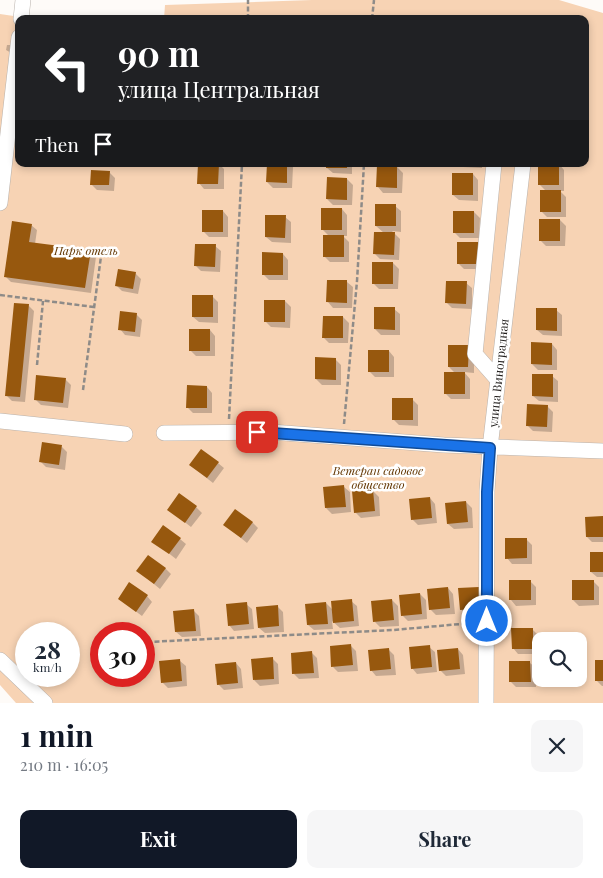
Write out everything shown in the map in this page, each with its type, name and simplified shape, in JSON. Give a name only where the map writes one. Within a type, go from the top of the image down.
[{"type":"street","points":[[21,15],[23,0]]},
{"type":"street","points":[[0,203],[15,73]]},
{"type":"street","points":[[494,167],[475,354],[497,379]]},
{"type":"street","name":"улица Виноградная","points":[[486,703],[487,492],[490,448],[523,167]]},
{"type":"street","points":[[0,421],[125,434]]},
{"type":"street","points":[[164,433],[271,432],[490,448],[603,451]]},
{"type":"street","points":[[0,660],[44,703]]},
{"type":"path","points":[[248,0],[248,15]]},
{"type":"path","points":[[372,15],[374,0]]},
{"type":"path","points":[[228,432],[242,167]]},
{"type":"path","points":[[342,438],[357,281],[364,167]]},
{"type":"path","points":[[83,390],[102,249]]},
{"type":"path","points":[[0,295],[94,307]]},
{"type":"path","points":[[37,365],[43,301]]},
{"type":"path","points":[[155,642],[384,631],[487,621]]},
{"type":"green space","name":"Ветеран садовое общество","points":[[312,0],[559,0],[603,13],[603,703],[16,703],[0,685],[0,14],[15,16],[15,167],[589,167],[589,15],[164,15],[165,5]]},
{"type":"building","points":[[198,167],[219,167],[218,184],[197,184]]},
{"type":"building","points":[[267,167],[287,167],[287,183],[266,182]]},
{"type":"building","points":[[326,167],[347,167],[347,168]]},
{"type":"building","points":[[377,167],[397,167],[397,188],[376,187]]},
{"type":"building","points":[[538,167],[559,167],[559,185],[538,185]]},
{"type":"building","points":[[91,170],[110,171],[109,185],[90,185]]},
{"type":"building","points":[[452,173],[473,173],[473,195],[452,195]]},
{"type":"building","points":[[327,177],[347,178],[347,200],[326,199]]},
{"type":"building","points":[[540,190],[561,190],[561,212],[540,212]]},
{"type":"building","points":[[375,204],[396,204],[396,226],[375,226]]},
{"type":"building","points":[[321,208],[342,208],[342,230],[321,230]]},
{"type":"building","points":[[202,210],[223,210],[223,232],[202,232]]},
{"type":"building","points":[[453,211],[474,211],[474,233],[453,233]]},
{"type":"building","points":[[265,215],[286,215],[285,238],[265,237]]},
{"type":"building","points":[[539,219],[560,219],[560,241],[539,241]]},
{"type":"building","points":[[12,221],[32,224],[29,242],[91,250],[85,288],[4,277]]},
{"type":"building","points":[[374,232],[395,232],[394,255],[373,254]]},
{"type":"building","points":[[323,235],[344,235],[344,257],[323,257]]},
{"type":"building","points":[[457,242],[478,242],[478,264],[457,264]]},
{"type":"building","points":[[195,244],[216,244],[215,267],[194,266]]},
{"type":"building","points":[[262,252],[283,253],[283,275],[262,275]]},
{"type":"building","points":[[372,262],[393,262],[393,284],[372,284]]},
{"type":"building","points":[[118,269],[136,272],[133,289],[115,286]]},
{"type":"building","points":[[327,280],[347,280],[347,303],[326,302]]},
{"type":"building","points":[[446,281],[467,281],[466,304],[445,303]]},
{"type":"building","points":[[192,295],[213,295],[213,317],[192,317]]},
{"type":"building","points":[[264,300],[285,300],[285,322],[264,322]]},
{"type":"building","points":[[14,303],[29,304],[20,397],[5,396]]},
{"type":"building","points":[[374,307],[395,307],[395,330],[374,329]]},
{"type":"building","points":[[536,308],[557,308],[557,331],[536,330]]},
{"type":"building","points":[[120,311],[137,313],[135,332],[118,330]]},
{"type":"building","points":[[323,316],[343,316],[343,338],[322,338]]},
{"type":"building","points":[[189,329],[210,329],[210,351],[189,351]]},
{"type":"building","points":[[531,342],[552,343],[552,365],[531,364]]},
{"type":"building","points":[[448,345],[469,345],[468,367],[448,367]]},
{"type":"building","points":[[368,350],[389,350],[389,372],[368,372]]},
{"type":"building","points":[[315,357],[336,358],[336,380],[315,379]]},
{"type":"building","points":[[444,372],[465,372],[465,394],[444,394]]},
{"type":"building","points":[[532,374],[553,374],[553,397],[532,396]]},
{"type":"building","points":[[36,375],[66,378],[63,403],[34,400]]},
{"type":"building","points":[[187,385],[207,386],[207,408],[186,408]]},
{"type":"building","points":[[392,398],[413,398],[413,420],[392,420]]},
{"type":"building","points":[[527,404],[548,405],[547,427],[526,426]]},
{"type":"building","points":[[42,442],[62,445],[59,465],[39,462]]},
{"type":"building","points":[[201,449],[219,462],[207,478],[189,465]]},
{"type":"building","points":[[344,485],[346,507],[325,508],[323,487]]},
{"type":"building","points":[[373,490],[375,511],[354,513],[352,491]]},
{"type":"building","points":[[179,493],[197,506],[185,523],[167,510]]},
{"type":"building","points":[[430,497],[432,518],[411,520],[409,499]]},
{"type":"building","points":[[466,501],[468,522],[447,524],[445,503]]},
{"type":"building","points":[[235,509],[253,522],[241,538],[223,525]]},
{"type":"building","points":[[603,516],[603,537],[586,537],[585,517]]},
{"type":"building","points":[[163,525],[181,538],[169,554],[151,542]]},
{"type":"building","points":[[505,538],[527,538],[527,558],[505,559]]},
{"type":"building","points":[[590,552],[603,552],[603,572],[590,572]]},
{"type":"building","points":[[148,555],[166,568],[154,584],[136,571]]},
{"type":"building","points":[[509,580],[531,580],[531,600],[509,600]]},
{"type":"building","points":[[572,580],[594,580],[594,600],[572,600]]},
{"type":"building","points":[[129,582],[148,595],[136,612],[118,599]]},
{"type":"building","points":[[448,587],[450,608],[429,610],[427,589]]},
{"type":"building","points":[[479,587],[481,608],[460,610],[458,588]]},
{"type":"building","points":[[420,593],[422,614],[401,616],[399,595]]},
{"type":"building","points":[[352,599],[354,621],[333,623],[331,601]]},
{"type":"building","points":[[392,599],[394,620],[373,622],[371,601]]},
{"type":"building","points":[[247,602],[249,624],[228,626],[226,604]]},
{"type":"building","points":[[326,602],[328,624],[307,625],[305,604]]},
{"type":"building","points":[[278,605],[279,626],[258,628],[256,607]]},
{"type":"building","points":[[194,609],[196,631],[175,632],[173,611]]},
{"type":"building","points":[[511,628],[533,628],[532,649],[512,649]]},
{"type":"building","points":[[351,644],[353,665],[331,667],[330,646]]},
{"type":"building","points":[[430,645],[432,667],[411,669],[409,647]]},
{"type":"building","points":[[389,648],[391,669],[370,671],[368,650]]},
{"type":"building","points":[[458,648],[460,669],[439,671],[437,650]]},
{"type":"building","points":[[312,651],[314,673],[292,674],[291,653]]},
{"type":"building","points":[[273,657],[274,679],[253,680],[251,659]]},
{"type":"building","points":[[180,659],[182,681],[161,683],[159,661]]},
{"type":"building","points":[[595,660],[603,660],[603,681],[595,681]]},
{"type":"building","points":[[509,661],[530,661],[531,682],[509,682]]},
{"type":"building","points":[[236,662],[238,683],[217,685],[215,664]]},
{"type":"route","points":[[257,432],[490,448],[487,492],[487,621]]},
{"type":"park label","name":"Парк отель","points":[[86,250]]}]
